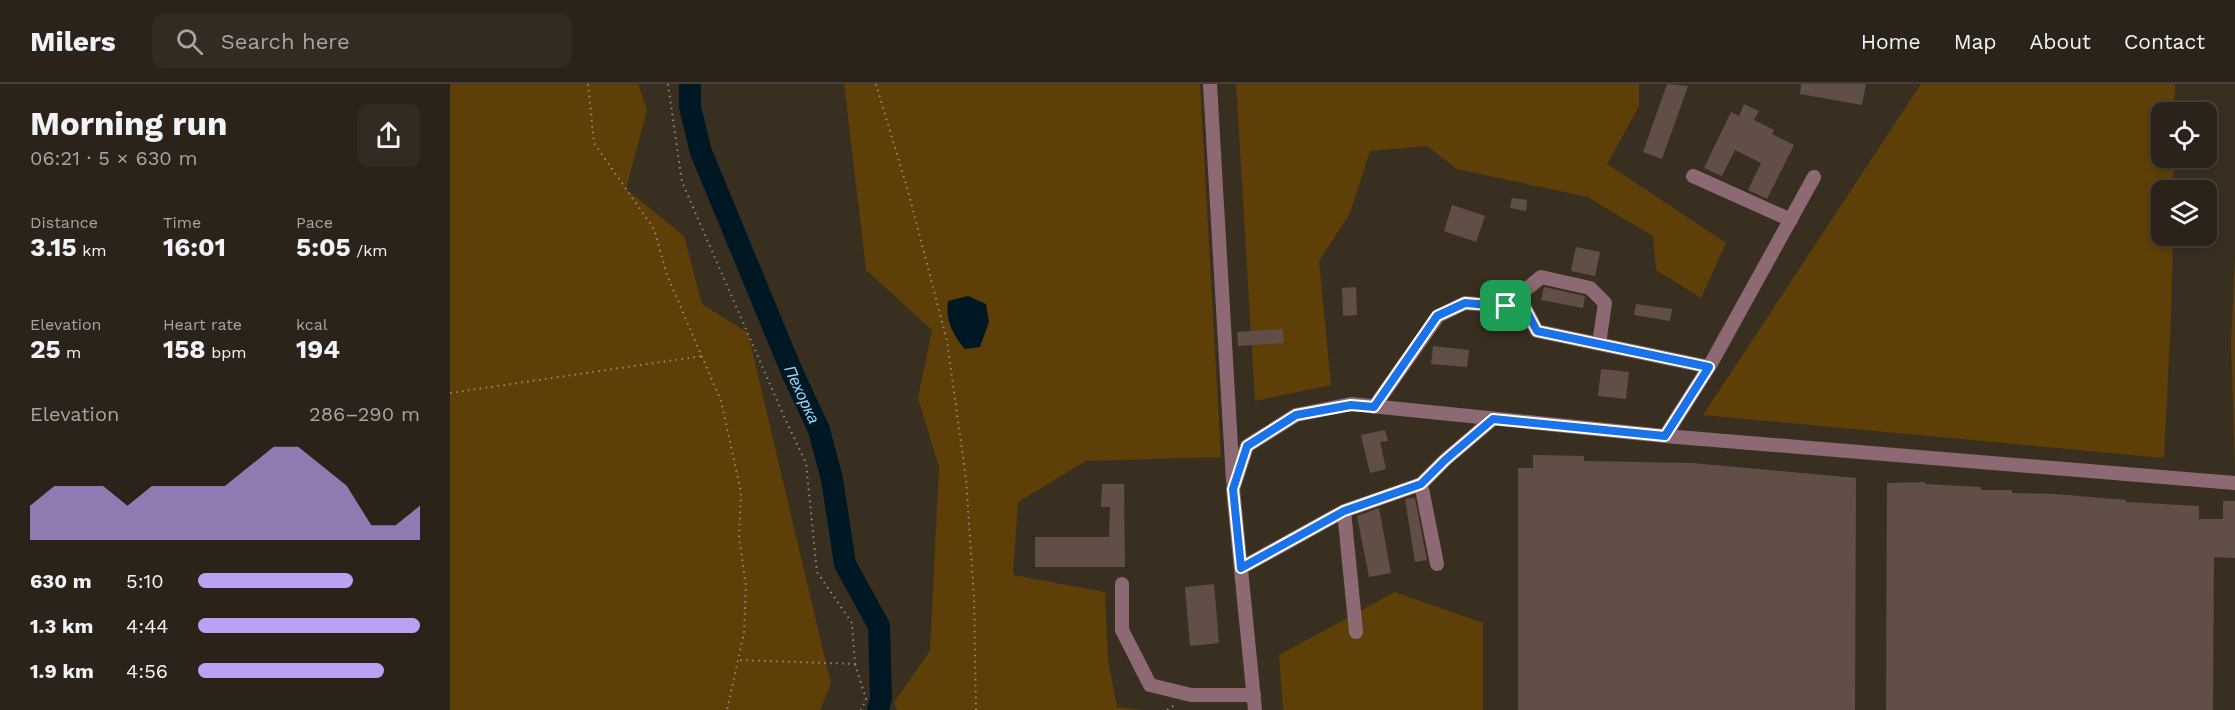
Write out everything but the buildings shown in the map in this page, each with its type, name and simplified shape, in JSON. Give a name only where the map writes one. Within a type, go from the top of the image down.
[{"type":"street","points":[[1210,84],[1233,489],[1255,710]]},
{"type":"street","points":[[1693,176],[1791,220]]},
{"type":"street","points":[[1665,436],[1709,367],[1814,177]]},
{"type":"street","points":[[1506,306],[1541,277],[1590,288],[1605,303],[1599,344]]},
{"type":"street","points":[[1374,407],[1437,316],[1465,303],[1525,308],[1537,331],[1709,367]]},
{"type":"street","points":[[1233,489],[1247,446],[1296,415],[1351,405],[1665,436],[2235,483]]},
{"type":"street","points":[[1241,568],[1344,511],[1421,484],[1493,419]]},
{"type":"street","points":[[1421,484],[1437,564]]},
{"type":"street","points":[[1344,511],[1356,632]]},
{"type":"street","points":[[1122,584],[1122,630],[1150,685],[1191,695],[1254,695]]},
{"type":"path","points":[[588,84],[594,143],[654,229],[667,275],[721,401],[741,492],[739,538],[746,586],[744,633],[727,710]]},
{"type":"path","points":[[668,84],[681,182],[806,463],[818,572],[852,623],[855,664],[866,699],[861,710]]},
{"type":"path","points":[[876,84],[908,191],[947,341],[966,479],[975,597],[976,710]]},
{"type":"path","points":[[450,393],[702,356]]},
{"type":"path","points":[[738,660],[855,664]]},
{"type":"shaded area","points":[[450,84],[638,84],[647,110],[626,189],[684,236],[702,304],[748,333],[831,684],[820,710],[450,710]]},
{"type":"shaded area","points":[[844,84],[1200,84],[1221,457],[1086,461],[1018,502],[1013,575],[1105,592],[1108,659],[1117,707],[1145,710],[897,710],[894,702],[930,651],[939,467],[918,398],[932,330],[866,270]]},
{"type":"shaded area","points":[[1236,84],[1639,84],[1639,106],[1607,164],[1726,243],[1701,298],[1656,270],[1653,236],[1587,197],[1457,169],[1427,146],[1370,151],[1350,213],[1319,261],[1331,385],[1255,401]]},
{"type":"shaded area","points":[[1921,84],[2175,84],[2174,102],[2151,102],[2151,168],[2174,168],[2173,180],[2151,180],[2151,246],[2173,246],[2164,458],[1703,415]]},
{"type":"shaded area","points":[[2235,257],[2235,468],[2231,343]]},
{"type":"shaded area","points":[[1395,592],[1483,623],[1483,710],[1283,710],[1279,655]]},
{"type":"water","points":[[968,296],[986,304],[989,322],[980,347],[965,349],[951,327],[947,308],[948,301]]},
{"type":"waterway","name":"Пехорка","points":[[690,84],[690,107],[701,152],[792,372],[819,430],[832,479],[845,564],[879,626],[881,698],[878,710]]},
{"type":"route","points":[[1465,303],[1506,306],[1525,308],[1537,331],[1709,367],[1665,436],[1493,419],[1421,484],[1344,511],[1241,568],[1233,489],[1247,446],[1296,415],[1351,405],[1374,407],[1437,316],[1465,303]]}]
